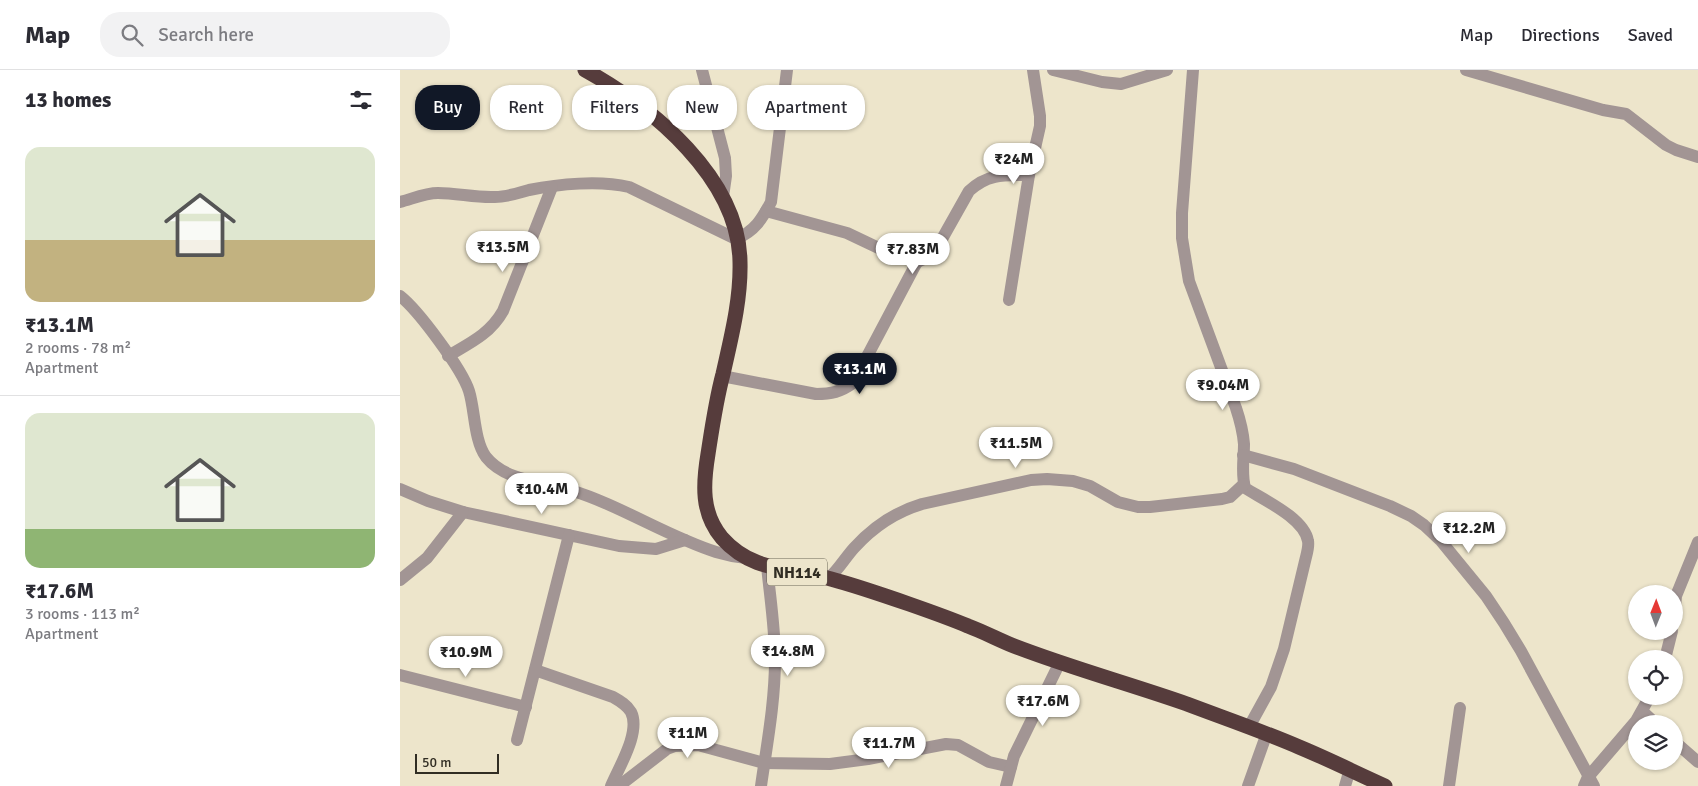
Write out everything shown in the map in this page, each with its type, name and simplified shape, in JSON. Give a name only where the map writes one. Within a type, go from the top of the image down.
[{"type":"highway","name":"NH114","points":[[585,70],[621,92],[669,131],[703,168],[723,196],[731,216],[740,259],[739,285],[734,327],[722,376],[706,463],[704,490],[706,511],[713,527],[725,541],[746,559],[767,566],[829,578],[936,614],[1014,646],[1249,727],[1350,769],[1384,786]]},
{"type":"street","points":[[702,70],[726,158],[723,196]]},
{"type":"street","points":[[400,202],[435,193],[479,198],[497,197],[593,182],[613,183],[629,187],[736,239],[747,235],[756,228],[771,202],[786,70]]},
{"type":"street","points":[[1009,300],[1029,175],[1040,126],[1033,70]]},
{"type":"street","points":[[1053,70],[1102,82],[1121,84],[1167,70]]},
{"type":"street","points":[[1193,70],[1182,213],[1182,238],[1189,281],[1242,428],[1242,477],[1245,488],[1292,518],[1304,532],[1308,542],[1284,648],[1272,687],[1249,727]]},
{"type":"street","points":[[1466,70],[1603,110],[1626,114],[1666,145],[1698,157]]},
{"type":"street","points":[[722,376],[816,394],[830,394],[843,390],[853,383],[917,262],[932,255],[969,190],[987,178],[1029,175]]},
{"type":"street","points":[[448,356],[496,324],[552,187]]},
{"type":"street","points":[[766,210],[847,233],[889,253],[917,262]]},
{"type":"street","points":[[400,296],[423,320],[459,372],[468,390],[480,445],[486,456],[494,464],[506,472],[525,480],[554,486],[592,498],[686,540],[719,553],[746,559]]},
{"type":"street","points":[[1243,455],[1308,474],[1390,506],[1424,526],[1440,541],[1486,596],[1521,651],[1589,783],[1636,722],[1646,705]]},
{"type":"street","points":[[829,578],[877,526],[905,509],[922,504],[1031,480],[1047,479],[1073,481],[1090,486],[1118,502],[1138,507],[1230,497],[1244,484]]},
{"type":"street","points":[[400,489],[428,501],[463,512],[618,546],[656,549],[686,540]]},
{"type":"street","points":[[400,580],[426,558],[463,512]]},
{"type":"street","points":[[517,740],[569,535]]},
{"type":"street","points":[[1682,585],[1695,558],[1698,542]]},
{"type":"street","points":[[760,786],[773,694],[775,659],[767,566]]},
{"type":"street","points":[[1006,786],[1014,756],[1060,662]]},
{"type":"street","points":[[535,670],[613,697],[624,704],[630,711],[634,720],[634,732],[611,786]]},
{"type":"street","points":[[402,679],[526,708]]},
{"type":"street","points":[[1449,786],[1460,708]]},
{"type":"street","points":[[1643,712],[1646,715]]},
{"type":"street","points":[[1248,786],[1266,734]]},
{"type":"street","points":[[619,786],[666,749],[675,746],[698,745],[764,763],[830,764],[946,744],[958,745],[989,762],[1011,767]]},
{"type":"street","points":[[1683,749],[1698,762]]},
{"type":"street","points":[[1345,786],[1350,769]]}]
